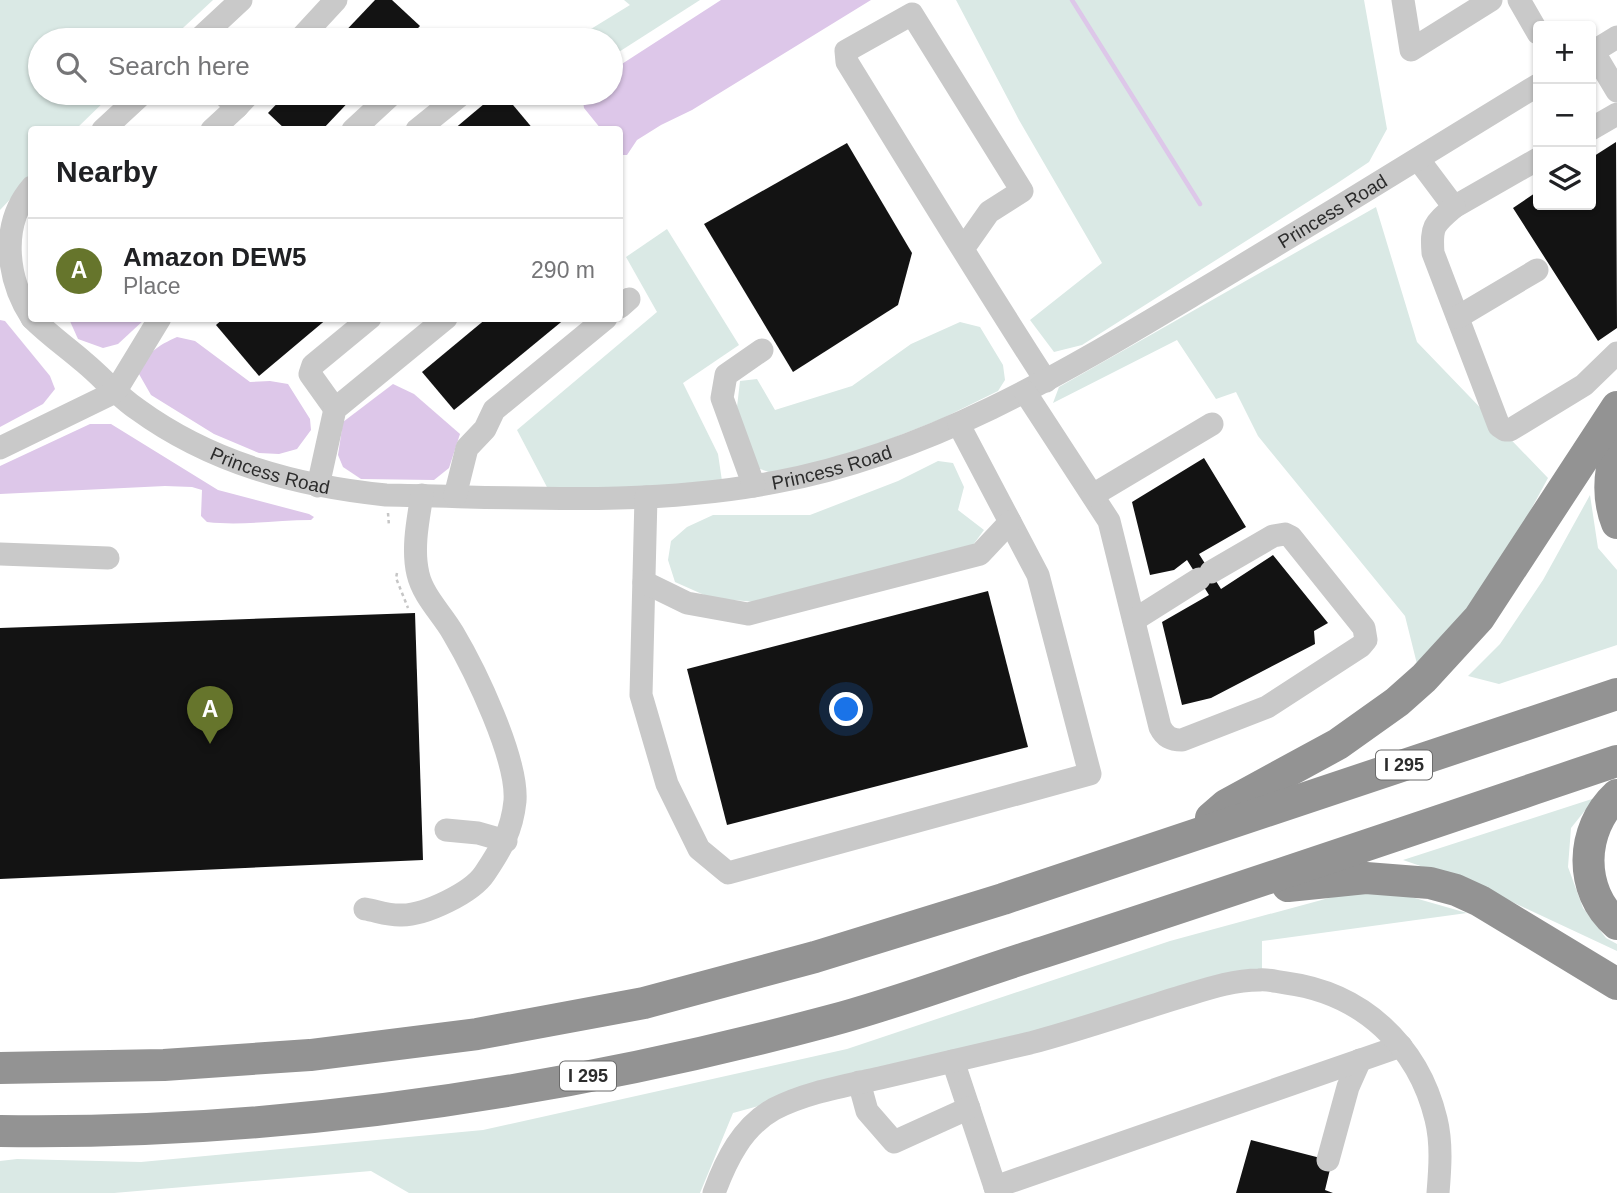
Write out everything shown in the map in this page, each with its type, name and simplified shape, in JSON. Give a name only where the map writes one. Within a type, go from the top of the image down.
[{"type":"highway","points":[[1190,835],[1226,805],[1338,744],[1368,724],[1424,678],[1479,618],[1617,407]]},
{"type":"highway","points":[[1617,448],[1610,482],[1611,502],[1617,523]]},
{"type":"highway","name":"I 295","points":[[0,1068],[164,1065],[310,1055],[465,1036],[561,1020],[691,991],[815,957],[1003,899],[1617,694]]},
{"type":"highway","name":"I 295","points":[[0,1131],[78,1132],[181,1128],[388,1108],[532,1088],[689,1055],[835,1019],[1253,885],[1617,761]]},
{"type":"highway","points":[[1617,795],[1602,813],[1593,833],[1588,850],[1588,869],[1599,904],[1617,925]]},
{"type":"highway","points":[[1253,885],[1300,886],[1366,878],[1430,883],[1456,890],[1480,901],[1617,984]]},
{"type":"street","points":[[211,28],[241,0]]},
{"type":"street","points":[[310,28],[336,0]]},
{"type":"street","points":[[1403,0],[1411,50],[1481,3]]},
{"type":"street","points":[[1518,0],[1533,25]]},
{"type":"street","points":[[963,249],[989,212],[1022,191],[912,14],[846,51],[847,62],[963,249],[1046,382]]},
{"type":"street","points":[[1596,50],[1617,37]]},
{"type":"street","points":[[1596,58],[1617,91]]},
{"type":"street","name":"Princess Road","points":[[36,322],[115,392],[164,427],[229,460],[267,474],[318,486],[386,495],[646,497],[720,492],[835,469],[892,452],[959,425],[1046,382],[1533,88]]},
{"type":"street","points":[[107,126],[129,105]]},
{"type":"street","points":[[215,126],[231,105]]},
{"type":"street","points":[[358,126],[380,105]]},
{"type":"street","points":[[422,126],[448,105]]},
{"type":"street","points":[[1596,126],[1617,114]]},
{"type":"street","points":[[1418,159],[1454,207]]},
{"type":"street","points":[[1533,162],[1454,207],[1436,222],[1432,231],[1433,253],[1499,426],[1510,430],[1584,385],[1617,353]]},
{"type":"street","name":"Princess Road","points":[[28,191],[22,198],[11,223],[7,244],[18,295],[28,311]]},
{"type":"street","points":[[1458,317],[1537,270]]},
{"type":"street","name":"Princess Road","points":[[56,322],[67,347]]},
{"type":"street","points":[[0,448],[115,392],[158,322]]},
{"type":"street","points":[[335,409],[310,374],[313,365],[365,322]]},
{"type":"street","points":[[318,486],[335,409],[441,322]]},
{"type":"street","points":[[455,496],[467,448],[485,429],[494,410],[601,322]]},
{"type":"street","points":[[754,486],[722,398],[726,375],[762,350]]},
{"type":"street","points":[[1025,392],[1109,521],[1160,727],[1164,734],[1175,740],[1182,740],[1267,707],[1361,646],[1366,640],[1364,628],[1291,537],[1285,534],[1273,536],[1134,620]]},
{"type":"street","points":[[1093,495],[1212,424]]},
{"type":"street","points":[[646,497],[641,695],[667,784],[699,849],[728,873],[1090,774],[1038,575],[959,425]]},
{"type":"street","points":[[365,909],[402,915],[433,909],[481,880],[506,841],[515,800],[510,765],[487,698],[464,650],[418,575],[415,548],[422,495]]},
{"type":"street","points":[[644,582],[687,603],[748,614],[980,554],[1010,522]]},
{"type":"street","points":[[0,554],[108,558]]},
{"type":"street","points":[[446,830],[478,833],[506,841]]},
{"type":"street","points":[[714,1193],[725,1163],[746,1132],[773,1110],[810,1094],[1033,1042],[1222,984],[1260,979],[1328,992],[1370,1016],[1408,1054],[1425,1085],[1437,1121],[1441,1161],[1438,1193]]},
{"type":"street","points":[[953,1061],[996,1190],[1401,1046]]},
{"type":"street","points":[[1328,1160],[1348,1087],[1360,1060]]},
{"type":"street","points":[[859,1082],[867,1111],[894,1142],[969,1108]]},
{"type":"path","points":[[388,513],[389,526]]},
{"type":"path","points":[[397,573],[396,578],[408,608]]},
{"type":"shaded area","points":[[0,0],[213,0],[183,28],[28,28],[28,105],[101,105],[79,126],[28,126],[28,180],[0,210]]},
{"type":"shaded area","points":[[624,0],[700,0],[623,49],[623,28],[593,28],[630,5]]},
{"type":"shaded area","points":[[721,0],[871,0],[692,110],[637,140],[627,155],[623,155],[623,126],[599,126],[584,105],[623,105],[623,63]]},
{"type":"shaded area","points":[[956,0],[1364,0],[1387,129],[1369,162],[1082,345],[1054,352],[1030,320],[1102,263],[1019,120]]},
{"type":"shaded area","points":[[1376,207],[1417,342],[1548,478],[1510,548],[1465,614],[1417,664],[1405,616],[1258,436],[1236,392],[1216,399],[1177,340],[1053,403],[1059,387]]},
{"type":"shaded area","points":[[667,229],[739,345],[683,383],[718,454],[722,481],[646,488],[548,489],[517,430],[657,312],[626,257]]},
{"type":"shaded area","points":[[0,320],[5,321],[50,376],[55,389],[43,404],[0,427]]},
{"type":"shaded area","points":[[70,322],[142,322],[118,344],[103,348],[78,339]]},
{"type":"shaded area","points":[[960,322],[980,327],[1003,365],[1005,380],[998,391],[941,419],[837,460],[772,473],[754,467],[737,407],[740,381],[757,379],[775,410],[852,386],[911,344]]},
{"type":"shaded area","points":[[177,337],[195,341],[250,382],[288,384],[310,419],[311,430],[297,449],[279,454],[259,453],[214,434],[151,395],[139,374],[141,367],[153,351]]},
{"type":"shaded area","points":[[393,384],[414,394],[460,434],[449,468],[434,480],[361,479],[343,467],[338,455],[343,422]]},
{"type":"shaded area","points":[[90,424],[111,424],[218,490],[314,517],[311,520],[207,522],[201,516],[202,490],[192,487],[0,494],[0,466]]},
{"type":"shaded area","points":[[938,461],[953,463],[964,487],[958,510],[984,530],[970,549],[766,603],[711,598],[675,582],[668,560],[671,541],[687,527],[713,515],[810,515],[898,481]]},
{"type":"shaded area","points":[[1590,495],[1598,548],[1617,570],[1617,645],[1499,684],[1468,676],[1500,644],[1543,580]]},
{"type":"shaded area","points":[[1595,798],[1571,828],[1568,867],[1583,908],[1606,938],[1617,944],[1617,951],[1476,885],[1403,860]]},
{"type":"shaded area","points":[[1373,886],[1467,913],[1262,941],[1262,969],[733,1113],[700,1193],[409,1193],[371,1171],[114,1193],[0,1193],[0,1161],[17,1159],[141,1162],[483,1130],[847,1049],[1170,941]]},
{"type":"building","points":[[375,0],[392,0],[420,26],[418,28],[348,28]]},
{"type":"building","points":[[276,105],[346,105],[326,126],[282,126],[268,113]]},
{"type":"building","points":[[483,105],[513,105],[531,126],[458,126]]},
{"type":"building","points":[[1616,142],[1617,328],[1598,341],[1513,208],[1533,194],[1533,210],[1596,210],[1596,155]]},
{"type":"building","points":[[847,143],[912,253],[898,305],[793,372],[704,224]]},
{"type":"building","points":[[219,322],[323,322],[259,376],[216,325]]},
{"type":"building","points":[[482,322],[561,322],[454,410],[422,372]]},
{"type":"building","points":[[1204,458],[1246,527],[1199,554],[1221,589],[1273,555],[1328,623],[1314,631],[1315,644],[1211,698],[1182,705],[1162,622],[1209,595],[1187,560],[1174,570],[1150,575],[1132,502]]},
{"type":"building","points":[[988,591],[1028,747],[727,825],[687,669]]},
{"type":"building","points":[[415,613],[423,860],[0,879],[0,628]]},
{"type":"building","points":[[1251,1140],[1332,1161],[1325,1190],[1333,1193],[1236,1193]]},
{"type":"waterway","points":[[1072,0],[1200,204]]},
{"type":"place","name":"Amazon DEW5","points":[[210,744]]}]
